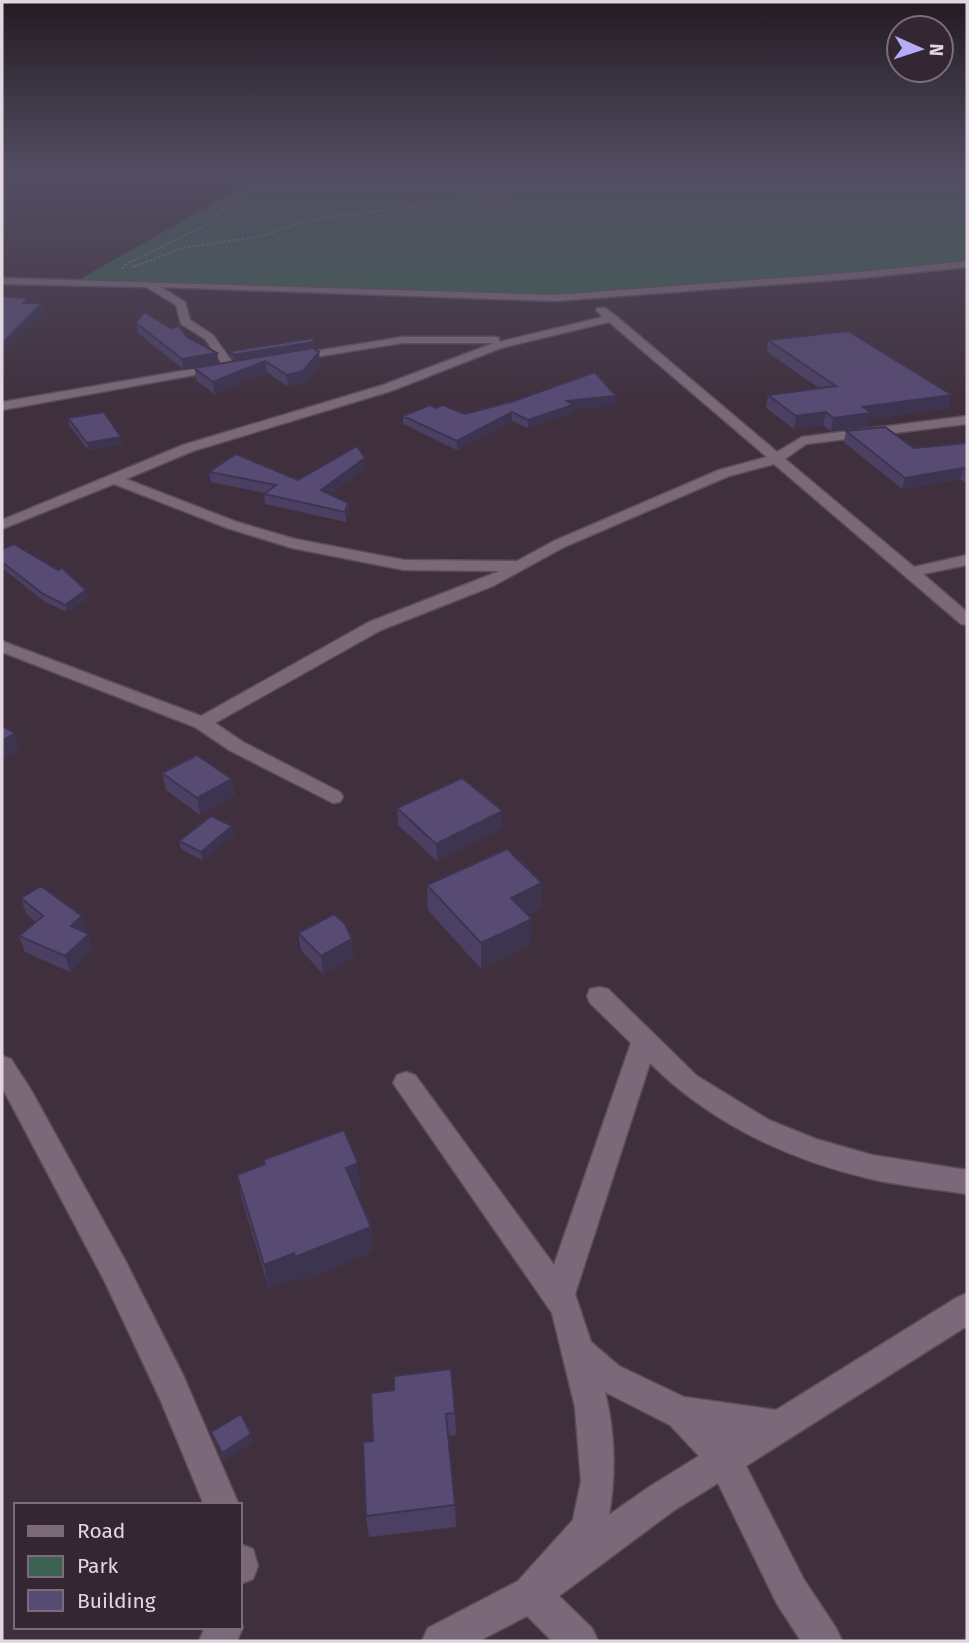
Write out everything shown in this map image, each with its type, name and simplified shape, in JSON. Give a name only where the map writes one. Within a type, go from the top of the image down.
[{"type":"street","points":[[2,281],[503,297],[582,297],[967,264]]},
{"type":"street","points":[[149,284],[181,304]]},
{"type":"street","points":[[204,286],[183,298],[181,304],[185,322],[209,337],[229,366]]},
{"type":"street","points":[[582,297],[612,318],[967,621]]},
{"type":"street","points":[[2,526],[188,448],[387,388],[517,340],[612,318]]},
{"type":"street","points":[[271,361],[402,340],[517,340]]},
{"type":"street","points":[[2,406],[243,365]]},
{"type":"street","points":[[202,723],[375,626],[487,583],[559,544],[724,473],[776,459],[806,440],[967,420]]},
{"type":"street","points":[[112,478],[232,526],[292,543],[411,566],[520,566]]},
{"type":"street","points":[[911,572],[967,560]]},
{"type":"street","points":[[2,646],[202,723],[236,746],[333,797]]},
{"type":"street","points":[[599,996],[688,1084],[759,1128],[812,1150],[872,1167],[967,1182]]},
{"type":"street","points":[[559,1296],[644,1042]]},
{"type":"street","points":[[2,1066],[21,1093],[98,1237],[197,1443],[221,1503]]},
{"type":"street","points":[[406,1083],[566,1307],[592,1408],[598,1481],[589,1529],[531,1594]]},
{"type":"street","points":[[440,1641],[531,1594],[661,1499],[891,1359],[967,1308]]},
{"type":"street","points":[[578,1352],[608,1377],[682,1413],[779,1427]]},
{"type":"street","points":[[682,1413],[725,1460],[790,1591],[823,1641]]},
{"type":"street","points":[[531,1594],[579,1641]]},
{"type":"path","points":[[153,251],[126,264],[119,273],[175,251]]},
{"type":"green space","points":[[130,251],[967,251],[967,264],[582,297],[73,283]]},
{"type":"building","points":[[2,296],[29,298],[24,303],[42,303],[2,344]]},
{"type":"building","points":[[144,312],[171,328],[179,326],[187,337],[217,353],[182,359],[136,323]]},
{"type":"building","points":[[848,331],[952,395],[863,407],[871,413],[833,418],[826,412],[796,416],[768,395],[836,386],[768,340]]},
{"type":"building","points":[[313,338],[314,342],[233,355],[231,351]]},
{"type":"building","points":[[313,348],[319,352],[303,371],[287,375],[265,361],[213,382],[194,368]]},
{"type":"building","points":[[595,372],[616,396],[567,401],[573,405],[528,420],[512,412],[457,441],[403,416],[430,405],[436,408],[443,405],[465,414],[514,401]]},
{"type":"building","points":[[104,412],[121,437],[87,443],[68,418]]},
{"type":"building","points":[[885,427],[914,448],[967,443],[967,471],[963,468],[905,478],[846,431]]},
{"type":"building","points":[[357,446],[365,458],[321,490],[348,503],[345,512],[264,494],[276,485],[209,472],[236,454],[298,480]]},
{"type":"building","points":[[14,544],[58,570],[62,568],[86,590],[65,605],[43,594],[2,562],[2,549]]},
{"type":"building","points":[[2,726],[15,733],[2,741]]},
{"type":"building","points":[[197,755],[232,779],[197,798],[162,773]]},
{"type":"building","points":[[462,778],[503,811],[436,844],[397,808]]},
{"type":"building","points":[[211,816],[232,826],[201,852],[179,841]]},
{"type":"building","points":[[507,849],[542,883],[511,898],[532,919],[481,943],[427,885]]},
{"type":"building","points":[[41,886],[82,916],[71,926],[89,934],[65,956],[19,936],[43,916],[21,898]]},
{"type":"building","points":[[334,914],[345,924],[352,939],[321,956],[298,933]]},
{"type":"building","points":[[344,1130],[358,1163],[346,1168],[371,1227],[295,1257],[294,1253],[264,1265],[237,1175],[265,1164],[263,1160]]},
{"type":"building","points":[[451,1369],[455,1413],[446,1414],[455,1505],[366,1516],[363,1442],[373,1441],[371,1393],[394,1390],[394,1376]]},
{"type":"building","points":[[241,1414],[251,1434],[222,1453],[211,1432]]}]
